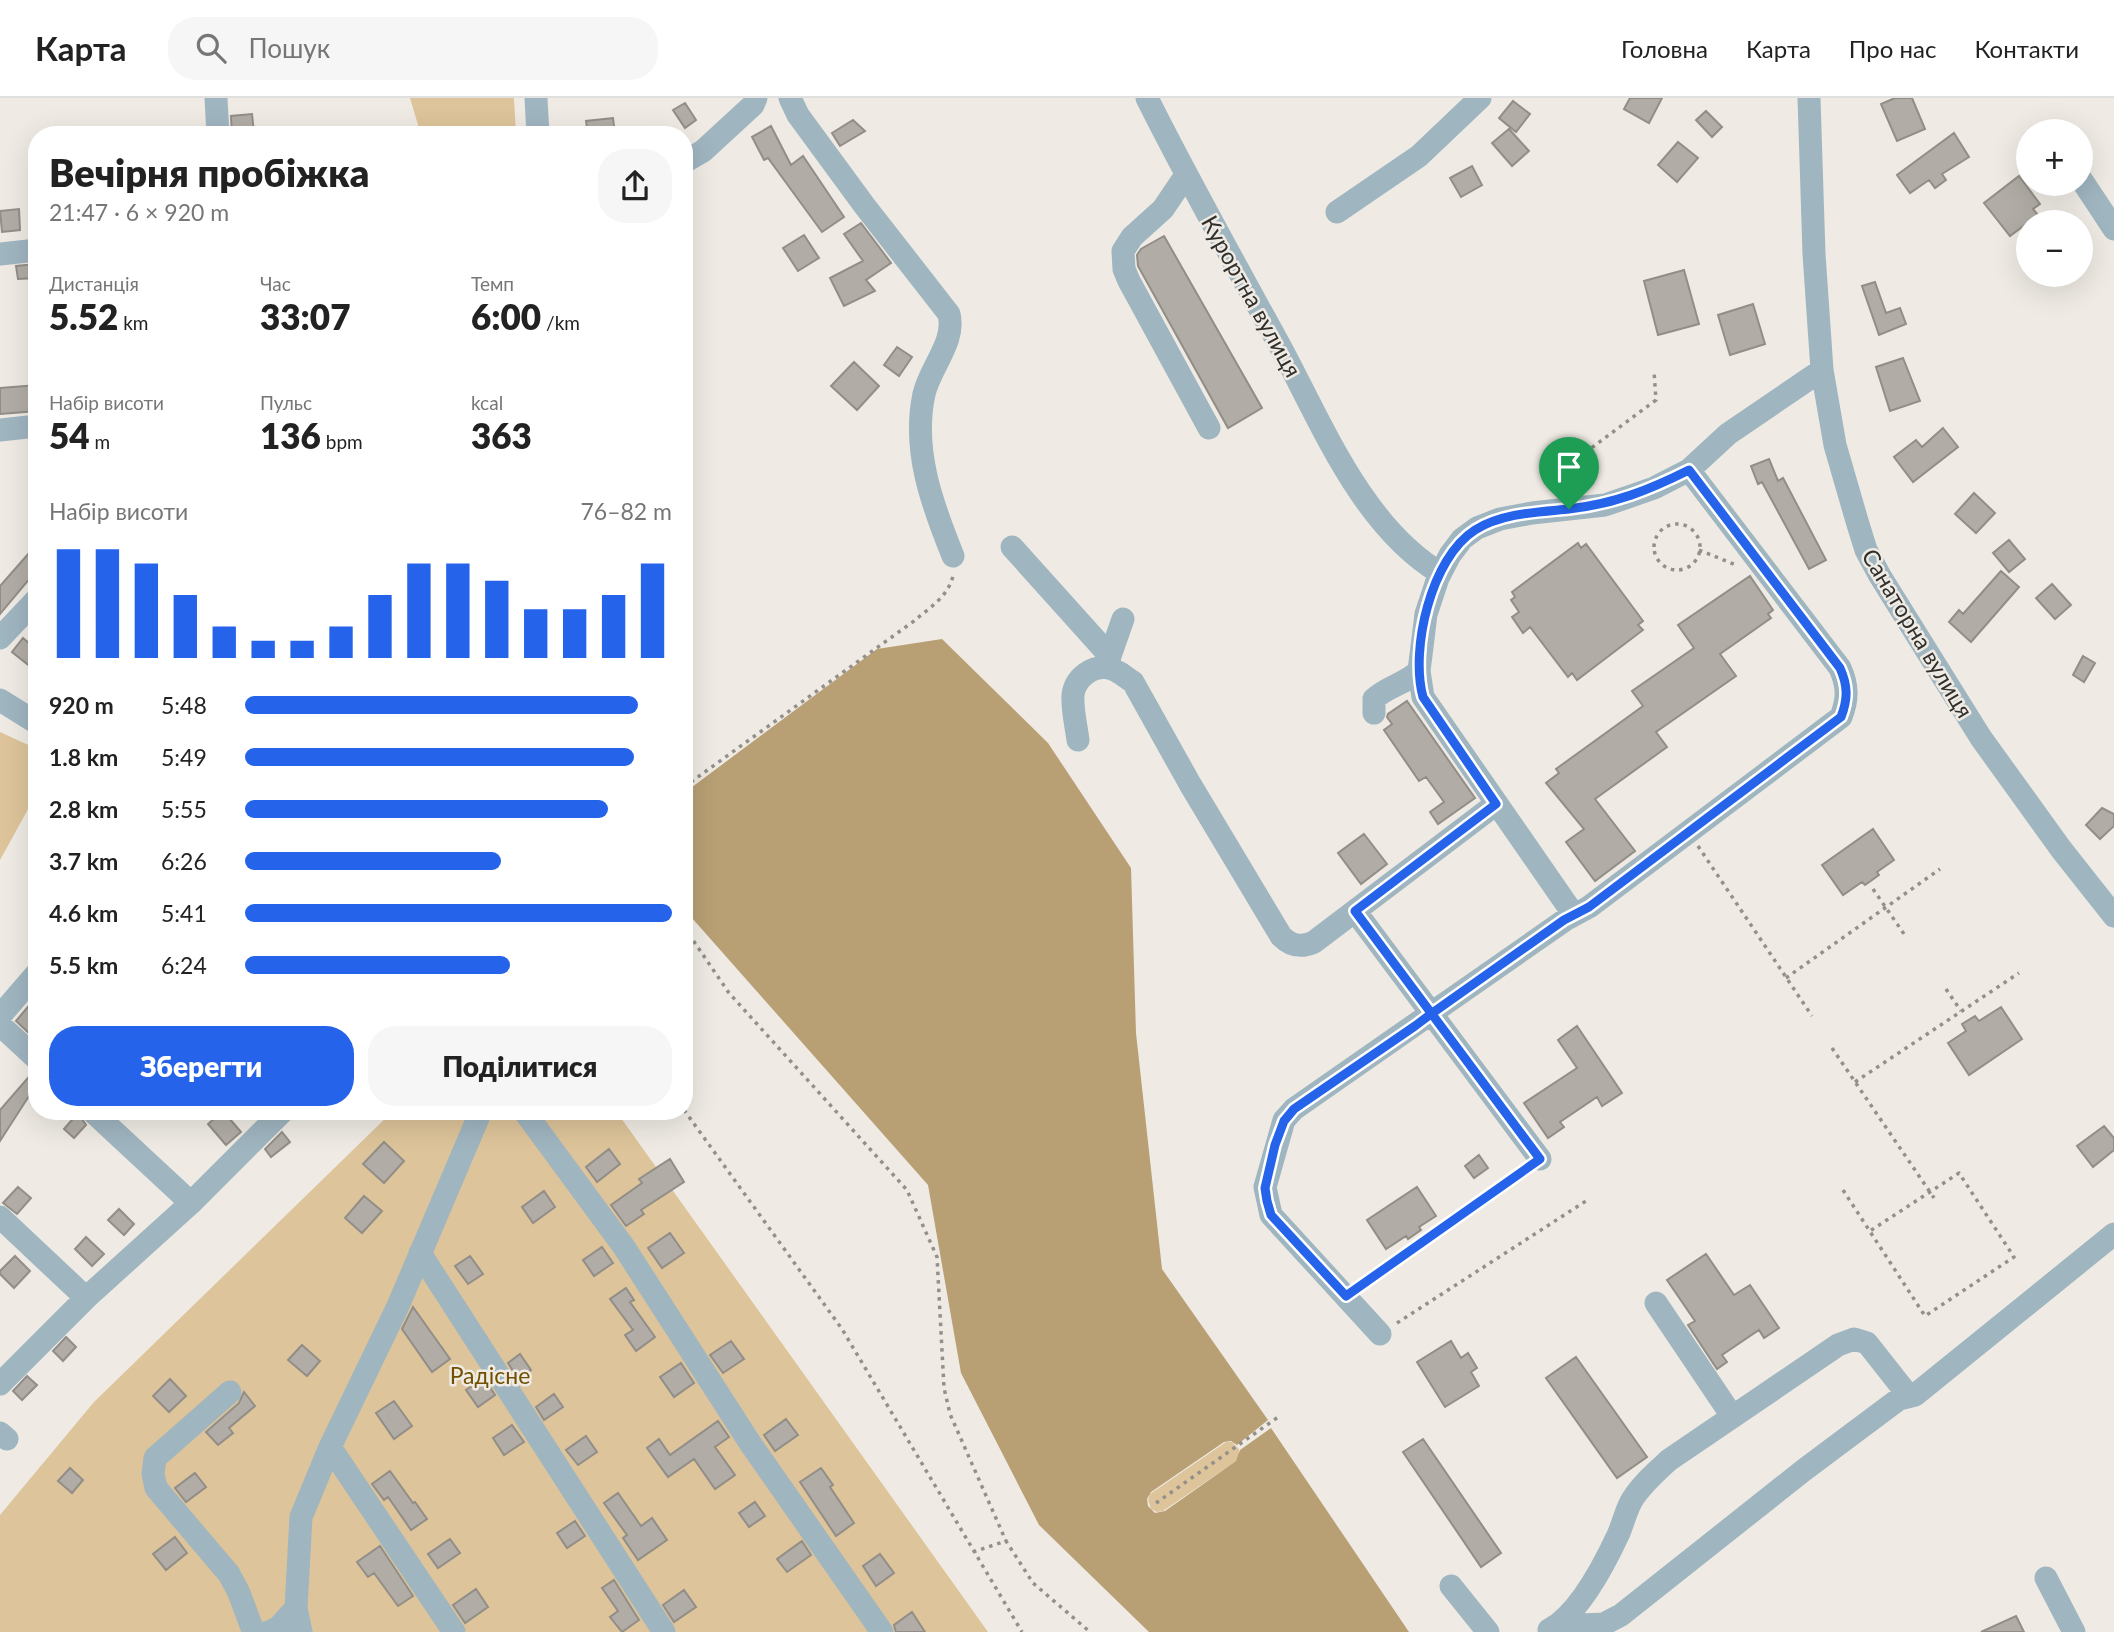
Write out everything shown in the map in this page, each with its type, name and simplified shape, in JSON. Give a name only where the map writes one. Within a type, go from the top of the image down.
[{"type":"street","points":[[216,98],[218,126]]},
{"type":"street","points":[[536,98],[538,126]]},
{"type":"street","points":[[693,157],[719,137],[753,105],[756,98]]},
{"type":"street","points":[[790,98],[798,115],[948,314],[951,323],[949,336],[928,378],[921,411],[920,434],[922,458],[939,521],[953,556]]},
{"type":"street","name":"Курортна вулиця","points":[[1147,98],[1186,175],[1303,388],[1339,461],[1391,531],[1419,560],[1440,573]]},
{"type":"street","points":[[1337,212],[1419,156],[1480,98]]},
{"type":"street","name":"Санаторна вулиця","points":[[1809,98],[1814,254],[1822,370],[1835,445],[1866,550],[1981,738],[2061,849],[2114,916]]},
{"type":"street","points":[[1186,175],[1163,209],[1132,237],[1123,251],[1123,259],[1129,281],[1209,428]]},
{"type":"street","points":[[2092,196],[2114,229]]},
{"type":"street","points":[[0,254],[28,251]]},
{"type":"street","points":[[1574,915],[1423,697],[1419,671],[1426,614],[1440,573],[1462,539],[1477,528],[1500,519],[1605,505],[1634,496],[1689,470],[1728,434],[1822,370]]},
{"type":"street","points":[[0,430],[28,427]]},
{"type":"street","points":[[1380,1334],[1271,1215],[1265,1188],[1275,1145],[1284,1121],[1294,1109],[1589,907],[1689,833],[1841,717],[1847,703],[1845,679],[1840,668],[1689,470]]},
{"type":"street","points":[[1012,547],[1109,662],[1133,682],[1190,784],[1283,938],[1292,944],[1309,944],[1496,804]]},
{"type":"street","points":[[0,638],[28,608]]},
{"type":"street","points":[[1078,740],[1073,696],[1075,687],[1085,673],[1109,662],[1123,620]]},
{"type":"street","points":[[1374,713],[1374,699],[1384,689],[1410,680],[1419,671]]},
{"type":"street","points":[[0,700],[28,717]]},
{"type":"street","points":[[1355,911],[1540,1159]]},
{"type":"street","points":[[0,1016],[28,983]]},
{"type":"street","points":[[0,1025],[28,1051]]},
{"type":"street","points":[[102,1120],[191,1203]]},
{"type":"street","points":[[0,1384],[86,1298],[191,1203],[274,1120]]},
{"type":"street","points":[[301,1632],[296,1608],[301,1517],[330,1447],[398,1306],[477,1120]]},
{"type":"street","points":[[531,1120],[624,1247],[750,1443],[882,1632]]},
{"type":"street","points":[[0,1217],[86,1298]]},
{"type":"street","points":[[1552,1629],[1604,1623],[1621,1615],[1804,1470],[1899,1399],[1911,1395],[2114,1234]]},
{"type":"street","points":[[421,1253],[664,1632]]},
{"type":"street","points":[[1656,1303],[1732,1416]]},
{"type":"street","points":[[1552,1629],[1579,1602],[1591,1584],[1632,1500],[1650,1478],[1669,1460],[1838,1345],[1854,1339],[1864,1342],[1911,1395]]},
{"type":"street","points":[[230,1392],[155,1458],[153,1474],[156,1488],[229,1574],[257,1631],[279,1626],[296,1608]]},
{"type":"street","points":[[330,1447],[454,1632]]},
{"type":"street","points":[[2046,1578],[2074,1632]]},
{"type":"street","points":[[1451,1586],[1488,1632]]},
{"type":"path","points":[[1569,509],[1559,472],[1656,400],[1654,371]]},
{"type":"path","points":[[1674,524],[1689,528],[1699,540],[1699,550],[1693,562],[1679,569],[1664,566],[1655,553],[1656,538],[1666,526],[1674,524]]},
{"type":"path","points":[[693,780],[942,598],[951,586],[953,556]]},
{"type":"path","points":[[1689,833],[1812,1016]]},
{"type":"path","points":[[1786,978],[1940,869]]},
{"type":"path","points":[[1873,889],[1904,934]]},
{"type":"path","points":[[693,940],[729,993],[907,1190],[937,1257],[944,1388],[950,1414],[1006,1541],[1033,1583],[1090,1632]]},
{"type":"path","points":[[1855,1082],[2019,973]]},
{"type":"path","points":[[1946,989],[1961,1011]]},
{"type":"path","points":[[1832,1048],[1934,1198]]},
{"type":"path","points":[[691,1120],[842,1329],[1022,1632]]},
{"type":"path","points":[[1346,1296],[1540,1159]]},
{"type":"path","points":[[1843,1190],[1925,1316],[2014,1257],[1959,1173],[1870,1231]]},
{"type":"path","points":[[1380,1334],[1589,1199]]},
{"type":"path","points":[[1156,1503],[1281,1415]]},
{"type":"path","points":[[973,1552],[1006,1541]]},
{"type":"green space","points":[[410,98],[514,98],[516,126],[418,126]]},
{"type":"green space","points":[[0,732],[28,745],[28,809],[0,860]]},
{"type":"green space","name":"Радісне","points":[[384,1120],[622,1120],[988,1632],[0,1632],[0,1515],[94,1402]]},
{"type":"green space","points":[[1226,1442],[1232,1442],[1239,1449],[1236,1461],[1163,1511],[1151,1509],[1148,1500],[1150,1494]]},
{"type":"shaded area","points":[[942,639],[1048,743],[1131,868],[1136,1033],[1162,1269],[1268,1420],[1237,1445],[1231,1441],[1224,1442],[1151,1492],[1147,1499],[1148,1506],[1155,1513],[1165,1511],[1236,1461],[1240,1450],[1271,1428],[1409,1632],[1149,1632],[1039,1525],[961,1373],[928,1185],[693,919],[693,786],[877,649]]},
{"type":"building","points":[[1630,98],[1662,98],[1649,123],[1624,109]]},
{"type":"building","points":[[1895,98],[1912,98],[1925,129],[1897,141],[1881,104]]},
{"type":"building","points":[[1513,101],[1530,114],[1516,132],[1499,118]]},
{"type":"building","points":[[685,103],[696,120],[684,126],[673,110]]},
{"type":"building","points":[[1706,111],[1722,127],[1712,137],[1696,120]]},
{"type":"building","points":[[252,114],[253,126],[232,126],[231,116]]},
{"type":"building","points":[[613,118],[614,126],[587,126],[586,121]]},
{"type":"building","points":[[853,120],[865,131],[840,146],[832,133]]},
{"type":"building","points":[[771,126],[791,165],[803,156],[844,217],[822,232],[768,158],[764,160],[752,137]]},
{"type":"building","points":[[1509,129],[1529,151],[1512,166],[1492,143]]},
{"type":"building","points":[[1954,133],[1969,157],[1942,174],[1946,180],[1935,188],[1929,180],[1910,193],[1897,175]]},
{"type":"building","points":[[1678,142],[1698,158],[1677,182],[1658,165]]},
{"type":"building","points":[[1472,166],[1482,185],[1461,197],[1450,178]]},
{"type":"building","points":[[2016,178],[2016,196],[2034,196],[2040,204],[2034,210],[2016,210],[2016,232],[2010,236],[1984,203]]},
{"type":"building","points":[[19,209],[20,230],[2,232],[0,211]]},
{"type":"building","points":[[861,223],[891,263],[866,280],[875,291],[844,306],[830,278],[863,261],[844,234]]},
{"type":"building","points":[[804,235],[819,258],[798,271],[783,248]]},
{"type":"building","points":[[1164,236],[1262,408],[1228,428],[1138,266],[1137,255],[1141,249]]},
{"type":"building","points":[[28,265],[28,278],[18,279],[16,266]]},
{"type":"building","points":[[1684,270],[1699,324],[1658,335],[1644,281]]},
{"type":"building","points":[[1875,282],[1886,313],[1900,308],[1906,324],[1879,335],[1862,286]]},
{"type":"building","points":[[1753,304],[1765,344],[1730,355],[1718,315]]},
{"type":"building","points":[[897,347],[912,357],[899,376],[884,365]]},
{"type":"building","points":[[1903,358],[1920,401],[1890,411],[1876,367]]},
{"type":"building","points":[[854,362],[879,386],[857,410],[831,386]]},
{"type":"building","points":[[28,386],[28,412],[0,414],[0,388]]},
{"type":"building","points":[[1943,428],[1958,447],[1913,482],[1894,457],[1916,440],[1922,447]]},
{"type":"building","points":[[1769,459],[1778,481],[1783,478],[1826,560],[1809,569],[1762,482],[1758,484],[1751,466]]},
{"type":"building","points":[[1974,493],[1995,513],[1976,533],[1955,514]]},
{"type":"building","points":[[2009,540],[2025,559],[2009,572],[1993,553]]},
{"type":"building","points":[[1578,543],[1581,548],[1586,544],[1643,621],[1638,625],[1643,630],[1577,680],[1572,673],[1568,677],[1530,627],[1523,633],[1512,617],[1519,612],[1511,600],[1515,597],[1512,592]]},
{"type":"building","points":[[28,554],[28,581],[0,614],[0,586]]},
{"type":"building","points":[[2001,571],[2019,587],[1971,642],[1949,622],[1959,610],[1963,614]]},
{"type":"building","points":[[1750,576],[1773,610],[1768,614],[1771,618],[1720,654],[1736,676],[1656,732],[1667,747],[1595,799],[1635,851],[1595,881],[1566,842],[1584,829],[1546,783],[1559,773],[1556,769],[1643,706],[1632,691],[1694,648],[1678,625]]},
{"type":"building","points":[[2052,584],[2071,605],[2055,619],[2036,598]]},
{"type":"building","points":[[23,638],[28,642],[28,665],[12,652]]},
{"type":"building","points":[[2083,656],[2095,663],[2084,682],[2073,675]]},
{"type":"building","points":[[1407,701],[1475,798],[1438,824],[1430,812],[1444,802],[1426,777],[1419,781],[1384,730],[1392,724],[1388,714]]},
{"type":"building","points":[[2102,808],[2114,814],[2114,826],[2100,839],[2086,825]]},
{"type":"building","points":[[1873,829],[1894,860],[1865,885],[1862,882],[1843,895],[1822,865]]},
{"type":"building","points":[[1364,834],[1387,864],[1361,884],[1338,853]]},
{"type":"building","points":[[28,1007],[28,1032],[16,1021]]},
{"type":"building","points":[[2001,1007],[2022,1039],[1969,1075],[1948,1043],[1966,1031],[1962,1024],[1975,1016],[1979,1021]]},
{"type":"building","points":[[1577,1026],[1622,1093],[1602,1106],[1597,1097],[1560,1122],[1564,1127],[1548,1138],[1524,1103],[1577,1068],[1558,1040]]},
{"type":"building","points":[[28,1078],[28,1098],[0,1141],[0,1110]]},
{"type":"building","points":[[72,1120],[83,1120],[86,1125],[74,1138],[64,1129]]},
{"type":"building","points":[[213,1120],[231,1120],[241,1132],[226,1145],[208,1124]]},
{"type":"building","points":[[2104,1126],[2114,1138],[2114,1150],[2093,1167],[2077,1146]]},
{"type":"building","points":[[282,1132],[290,1142],[271,1157],[265,1149]]},
{"type":"building","points":[[384,1142],[404,1161],[384,1183],[363,1164]]},
{"type":"building","points":[[609,1149],[620,1164],[597,1182],[586,1167]]},
{"type":"building","points":[[1479,1155],[1488,1168],[1474,1178],[1465,1166]]},
{"type":"building","points":[[670,1159],[684,1182],[641,1210],[644,1214],[626,1226],[611,1205],[642,1183],[639,1179]]},
{"type":"building","points":[[18,1187],[31,1198],[17,1214],[3,1203]]},
{"type":"building","points":[[1417,1187],[1436,1216],[1419,1227],[1421,1230],[1408,1239],[1406,1236],[1386,1249],[1367,1220]]},
{"type":"building","points":[[544,1191],[555,1207],[533,1223],[522,1207]]},
{"type":"building","points":[[364,1196],[382,1211],[362,1233],[345,1218]]},
{"type":"building","points":[[119,1209],[134,1224],[124,1235],[108,1220]]},
{"type":"building","points":[[670,1233],[684,1253],[662,1268],[648,1248]]},
{"type":"building","points":[[86,1237],[104,1254],[92,1266],[75,1249]]},
{"type":"building","points":[[602,1247],[613,1263],[594,1276],[583,1260]]},
{"type":"building","points":[[1706,1254],[1734,1295],[1750,1285],[1779,1328],[1764,1338],[1759,1330],[1722,1355],[1727,1362],[1717,1369],[1688,1325],[1695,1321],[1667,1280]]},
{"type":"building","points":[[15,1256],[30,1271],[14,1288],[0,1271]]},
{"type":"building","points":[[470,1256],[483,1274],[468,1284],[455,1266]]},
{"type":"building","points":[[626,1288],[634,1300],[630,1302],[655,1337],[636,1351],[625,1335],[633,1330],[610,1299]]},
{"type":"building","points":[[413,1307],[450,1359],[432,1372],[402,1329]]},
{"type":"building","points":[[66,1337],[76,1347],[63,1361],[53,1351]]},
{"type":"building","points":[[731,1341],[744,1359],[723,1373],[710,1355]]},
{"type":"building","points":[[1451,1341],[1461,1358],[1468,1353],[1477,1368],[1471,1372],[1479,1386],[1445,1407],[1417,1362]]},
{"type":"building","points":[[302,1345],[320,1361],[307,1376],[288,1360]]},
{"type":"building","points":[[520,1354],[531,1370],[518,1379],[508,1363]]},
{"type":"building","points":[[1576,1357],[1647,1457],[1617,1478],[1546,1378]]},
{"type":"building","points":[[681,1363],[694,1383],[674,1397],[660,1377]]},
{"type":"building","points":[[27,1376],[37,1385],[22,1400],[13,1391]]},
{"type":"building","points":[[484,1378],[495,1395],[478,1407],[466,1390]]},
{"type":"building","points":[[170,1379],[186,1396],[169,1412],[153,1396]]},
{"type":"building","points":[[244,1392],[255,1406],[229,1428],[233,1433],[218,1445],[206,1432],[239,1403]]},
{"type":"building","points":[[554,1394],[563,1407],[544,1420],[536,1407]]},
{"type":"building","points":[[394,1401],[412,1426],[394,1439],[376,1413]]},
{"type":"building","points":[[786,1419],[798,1435],[775,1451],[764,1435]]},
{"type":"building","points":[[718,1421],[729,1437],[715,1447],[735,1475],[715,1489],[694,1459],[668,1477],[647,1448],[659,1439],[670,1455]]},
{"type":"building","points":[[512,1425],[524,1442],[504,1455],[493,1438]]},
{"type":"building","points":[[586,1436],[597,1452],[578,1465],[566,1450]]},
{"type":"building","points":[[1423,1439],[1501,1553],[1481,1567],[1403,1452]]},
{"type":"building","points":[[70,1468],[83,1480],[72,1493],[58,1481]]},
{"type":"building","points":[[821,1468],[854,1523],[836,1536],[800,1482]]},
{"type":"building","points":[[390,1471],[427,1519],[411,1530],[388,1497],[384,1500],[372,1484]]},
{"type":"building","points":[[195,1473],[206,1487],[186,1502],[175,1488]]},
{"type":"building","points":[[618,1493],[641,1526],[652,1518],[667,1540],[638,1560],[623,1538],[627,1535],[604,1503]]},
{"type":"building","points":[[755,1502],[765,1516],[749,1527],[739,1513]]},
{"type":"building","points":[[575,1521],[585,1536],[567,1548],[557,1533]]},
{"type":"building","points":[[175,1537],[187,1553],[166,1570],[153,1554]]},
{"type":"building","points":[[450,1539],[460,1553],[438,1568],[428,1554]]},
{"type":"building","points":[[802,1541],[811,1555],[787,1572],[777,1559]]},
{"type":"building","points":[[380,1546],[413,1596],[398,1606],[374,1573],[368,1577],[357,1562]]},
{"type":"building","points":[[880,1554],[894,1573],[876,1586],[863,1566]]},
{"type":"building","points":[[614,1580],[639,1620],[622,1632],[610,1617],[618,1611],[602,1588]]},
{"type":"building","points":[[476,1589],[488,1607],[465,1623],[453,1605]]},
{"type":"building","points":[[684,1590],[696,1607],[674,1622],[663,1605]]},
{"type":"building","points":[[912,1612],[925,1632],[896,1632],[894,1625]]},
{"type":"building","points":[[2016,1616],[2024,1632],[1981,1632]]},
{"type":"route","points":[[1569,509],[1500,519],[1477,528],[1462,539],[1450,555],[1438,578],[1426,614],[1419,671],[1420,687],[1423,697],[1496,804],[1355,911],[1431,1014],[1540,1159],[1346,1296],[1271,1215],[1267,1201],[1265,1188],[1275,1145],[1284,1121],[1294,1109],[1415,1026],[1431,1014],[1564,920],[1589,907],[1841,717],[1847,703],[1845,679],[1840,668],[1689,470],[1634,496],[1605,505],[1569,509]]}]
